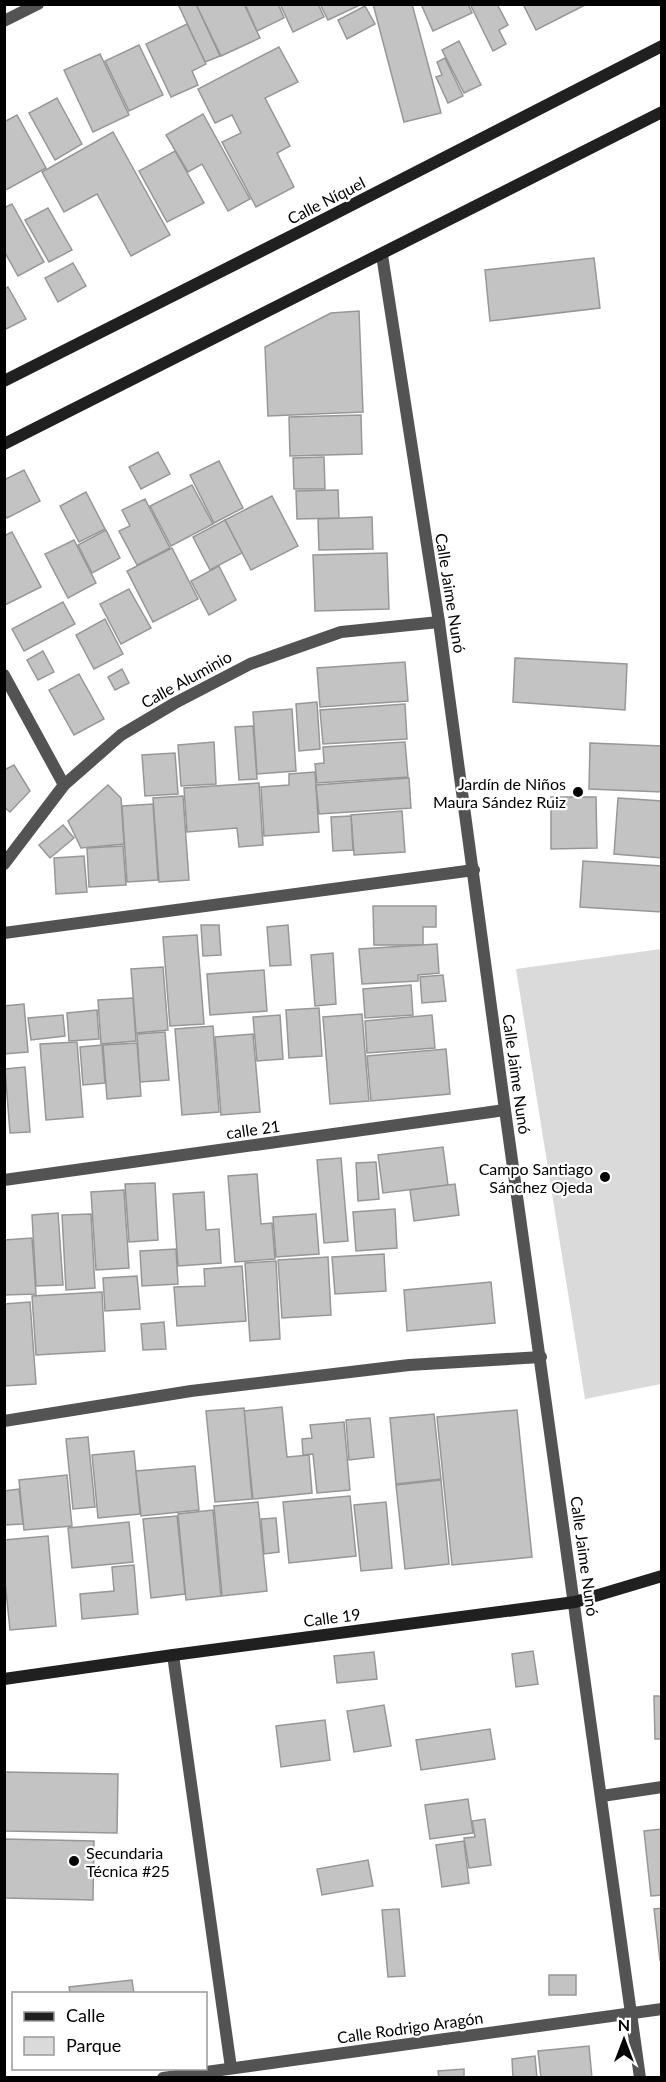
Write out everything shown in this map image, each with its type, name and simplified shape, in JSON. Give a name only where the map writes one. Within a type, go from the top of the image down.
[{"type":"street","points":[[4,21],[38,4]]},
{"type":"street","name":"Calle Níquel","points":[[4,381],[662,46]]},
{"type":"street","points":[[4,444],[662,112]]},
{"type":"street","name":"Calle Jaime Nunó","points":[[382,255],[439,622],[640,2078]]},
{"type":"street","name":"Calle Aluminio","points":[[4,864],[64,785],[121,735],[175,703],[250,664],[341,632],[439,622]]},
{"type":"street","points":[[4,675],[64,785]]},
{"type":"street","points":[[4,933],[474,870]]},
{"type":"street","name":"calle 21","points":[[4,1180],[505,1110]]},
{"type":"street","points":[[4,1421],[191,1391],[398,1366],[541,1357]]},
{"type":"street","name":"Calle 19","points":[[4,1679],[575,1602],[662,1576]]},
{"type":"street","points":[[173,1655],[231,2068]]},
{"type":"street","points":[[602,1796],[662,1787]]},
{"type":"street","name":"Calle Rodrigo Aragón","points":[[163,2078],[662,2009]]},
{"type":"green space","name":"Campo Santiago Sánchez Ojeda","points":[[661,949],[661,1384],[585,1399],[516,969]]},
{"type":"building","points":[[178,4],[196,4],[220,56],[205,62]]},
{"type":"building","points":[[196,4],[244,4],[260,38],[221,56]]},
{"type":"building","points":[[245,4],[278,4],[284,18],[257,31]]},
{"type":"building","points":[[280,4],[318,4],[324,17],[293,32]]},
{"type":"building","points":[[320,4],[362,4],[328,20]]},
{"type":"building","points":[[373,4],[412,4],[441,113],[404,122]]},
{"type":"building","points":[[421,4],[468,4],[472,13],[433,31]]},
{"type":"building","points":[[470,4],[497,4],[508,25],[499,30],[506,44],[493,51]]},
{"type":"building","points":[[523,4],[587,4],[536,30]]},
{"type":"building","points":[[365,6],[375,24],[347,39],[338,20]]},
{"type":"building","points":[[187,24],[206,64],[192,71],[198,85],[171,97],[146,44]]},
{"type":"building","points":[[459,41],[481,85],[464,93],[442,50]]},
{"type":"building","points":[[139,45],[163,95],[129,111],[105,61]]},
{"type":"building","points":[[279,47],[298,82],[265,98],[290,146],[277,153],[294,187],[256,207],[222,142],[241,133],[232,115],[215,123],[198,89]]},
{"type":"building","points":[[100,54],[129,115],[93,132],[64,70]]},
{"type":"building","points":[[445,58],[463,96],[448,103],[436,77],[442,75],[437,62]]},
{"type":"building","points":[[57,98],[82,144],[55,160],[29,113]]},
{"type":"building","points":[[203,114],[250,199],[228,211],[202,164],[188,172],[166,135]]},
{"type":"building","points":[[17,115],[46,168],[4,191],[4,122]]},
{"type":"building","points":[[113,132],[170,235],[131,256],[97,194],[64,212],[42,172]]},
{"type":"building","points":[[175,151],[204,203],[167,222],[139,171]]},
{"type":"building","points":[[12,204],[44,262],[18,276],[4,251],[4,208]]},
{"type":"building","points":[[48,208],[72,250],[49,262],[25,220]]},
{"type":"building","points":[[594,258],[600,308],[490,321],[485,270]]},
{"type":"building","points":[[73,263],[86,286],[58,302],[45,278]]},
{"type":"building","points":[[8,287],[26,319],[4,330],[4,289]]},
{"type":"building","points":[[359,311],[363,412],[268,416],[265,347],[331,313]]},
{"type":"building","points":[[361,415],[362,454],[290,456],[289,417]]},
{"type":"building","points":[[158,452],[170,474],[141,489],[129,467]]},
{"type":"building","points":[[324,457],[325,489],[294,489],[293,458]]},
{"type":"building","points":[[219,461],[243,508],[214,523],[190,475]]},
{"type":"building","points":[[24,470],[40,501],[7,518],[4,514],[4,480]]},
{"type":"building","points":[[192,485],[213,524],[171,546],[150,506]]},
{"type":"building","points":[[338,490],[339,518],[297,519],[296,491]]},
{"type":"building","points":[[86,492],[105,529],[79,542],[60,506]]},
{"type":"building","points":[[272,496],[298,546],[251,570],[225,520]]},
{"type":"building","points":[[145,499],[170,548],[137,565],[119,531],[130,526],[122,510]]},
{"type":"building","points":[[372,517],[373,549],[319,550],[318,519]]},
{"type":"building","points":[[225,520],[242,553],[210,570],[193,537]]},
{"type":"building","points":[[106,530],[120,558],[92,573],[78,545]]},
{"type":"building","points":[[12,532],[41,587],[5,605],[4,536]]},
{"type":"building","points":[[74,540],[96,583],[68,598],[45,554]]},
{"type":"building","points":[[172,548],[198,599],[153,622],[127,571]]},
{"type":"building","points":[[387,553],[389,609],[315,611],[313,555]]},
{"type":"building","points":[[219,566],[236,600],[209,615],[191,581]]},
{"type":"building","points":[[129,589],[151,628],[121,644],[100,604]]},
{"type":"building","points":[[63,602],[75,624],[24,651],[12,629]]},
{"type":"building","points":[[105,619],[123,654],[94,669],[76,635]]},
{"type":"building","points":[[43,651],[54,672],[38,680],[27,660]]},
{"type":"building","points":[[515,658],[627,664],[625,710],[513,702]]},
{"type":"building","points":[[405,662],[408,701],[320,707],[317,668]]},
{"type":"building","points":[[122,669],[129,683],[115,690],[108,677]]},
{"type":"building","points":[[79,674],[104,719],[74,735],[49,690]]},
{"type":"building","points":[[317,702],[320,749],[299,751],[296,704]]},
{"type":"building","points":[[405,704],[407,739],[323,744],[320,710]]},
{"type":"building","points":[[292,709],[296,771],[257,774],[253,712]]},
{"type":"building","points":[[253,726],[257,779],[239,780],[235,727]]},
{"type":"building","points":[[214,742],[216,784],[181,786],[178,745]]},
{"type":"building","points":[[405,742],[408,777],[317,783],[315,764],[324,763],[323,747]]},
{"type":"building","points":[[590,743],[662,746],[662,792],[589,789]]},
{"type":"building","points":[[175,753],[178,794],[145,796],[142,755]]},
{"type":"building","points":[[14,765],[30,791],[10,812],[4,807],[4,770]]},
{"type":"building","points":[[315,772],[319,832],[264,836],[261,787],[289,785],[289,774]]},
{"type":"building","points":[[409,778],[411,808],[319,814],[316,785]]},
{"type":"building","points":[[259,783],[263,845],[239,847],[237,828],[187,832],[184,788]]},
{"type":"building","points":[[108,785],[121,798],[124,844],[81,848],[68,821]]},
{"type":"building","points":[[183,796],[189,880],[159,882],[153,798]]},
{"type":"building","points":[[551,797],[596,797],[597,848],[551,849]]},
{"type":"building","points":[[618,798],[662,801],[662,858],[614,854]]},
{"type":"building","points":[[153,804],[158,880],[127,882],[122,806]]},
{"type":"building","points":[[402,811],[405,852],[354,855],[351,815]]},
{"type":"building","points":[[351,816],[353,850],[333,851],[331,817]]},
{"type":"building","points":[[63,825],[74,838],[50,858],[39,845]]},
{"type":"building","points":[[123,846],[126,885],[89,887],[87,848]]},
{"type":"building","points":[[84,856],[87,892],[56,894],[54,858]]},
{"type":"building","points":[[583,861],[662,866],[662,912],[580,907]]},
{"type":"building","points":[[373,906],[436,906],[436,927],[423,927],[423,945],[374,945]]},
{"type":"building","points":[[201,925],[219,925],[221,955],[203,956]]},
{"type":"building","points":[[288,925],[291,965],[270,966],[267,927]]},
{"type":"building","points":[[197,935],[204,1024],[170,1026],[163,937]]},
{"type":"building","points":[[437,944],[439,973],[418,975],[418,981],[362,984],[359,949]]},
{"type":"building","points":[[333,953],[336,1004],[315,1006],[311,955]]},
{"type":"building","points":[[163,967],[168,1030],[136,1033],[131,969]]},
{"type":"building","points":[[264,970],[267,1011],[210,1015],[207,974]]},
{"type":"building","points":[[443,975],[446,1001],[422,1003],[420,977]]},
{"type":"building","points":[[411,985],[413,1015],[365,1018],[363,989]]},
{"type":"building","points":[[133,998],[136,1041],[101,1044],[98,1000]]},
{"type":"building","points":[[24,1004],[28,1052],[4,1054],[4,1006]]},
{"type":"building","points":[[319,1008],[322,1056],[289,1058],[286,1010]]},
{"type":"building","points":[[97,1010],[99,1039],[69,1041],[67,1013]]},
{"type":"building","points":[[362,1014],[369,1101],[330,1104],[323,1017]]},
{"type":"building","points":[[63,1015],[65,1036],[31,1040],[28,1018]]},
{"type":"building","points":[[280,1015],[283,1059],[257,1061],[253,1017]]},
{"type":"building","points":[[432,1015],[435,1048],[367,1053],[365,1021]]},
{"type":"building","points":[[213,1026],[219,1112],[182,1115],[175,1029]]},
{"type":"building","points":[[165,1032],[169,1080],[140,1082],[137,1034]]},
{"type":"building","points":[[253,1034],[260,1112],[221,1115],[215,1037]]},
{"type":"building","points":[[77,1042],[83,1117],[46,1120],[40,1044]]},
{"type":"building","points":[[137,1043],[141,1096],[107,1099],[103,1045]]},
{"type":"building","points":[[102,1045],[105,1083],[83,1085],[80,1047]]},
{"type":"building","points":[[446,1049],[450,1094],[371,1101],[367,1056]]},
{"type":"building","points":[[25,1067],[30,1132],[10,1133],[5,1069]]},
{"type":"building","points":[[443,1147],[448,1185],[383,1193],[378,1155]]},
{"type":"building","points":[[341,1158],[348,1241],[324,1243],[317,1160]]},
{"type":"building","points":[[376,1162],[379,1199],[358,1201],[356,1163]]},
{"type":"building","points":[[257,1174],[261,1224],[272,1223],[275,1259],[235,1262],[228,1176]]},
{"type":"building","points":[[155,1183],[158,1240],[129,1242],[125,1184]]},
{"type":"building","points":[[455,1184],[459,1215],[414,1221],[410,1190]]},
{"type":"building","points":[[124,1190],[129,1268],[96,1270],[91,1192]]},
{"type":"building","points":[[204,1192],[206,1230],[219,1229],[221,1263],[178,1266],[173,1194]]},
{"type":"building","points":[[395,1209],[397,1248],[356,1251],[353,1212]]},
{"type":"building","points":[[58,1213],[63,1285],[36,1286],[32,1215]]},
{"type":"building","points":[[91,1214],[95,1288],[66,1290],[62,1215]]},
{"type":"building","points":[[316,1214],[319,1254],[276,1257],[273,1217]]},
{"type":"building","points":[[32,1238],[36,1294],[4,1295],[4,1240]]},
{"type":"building","points":[[176,1249],[178,1284],[142,1286],[140,1251]]},
{"type":"building","points":[[384,1254],[386,1291],[335,1294],[332,1257]]},
{"type":"building","points":[[328,1257],[331,1315],[282,1318],[278,1260]]},
{"type":"building","points":[[276,1261],[280,1339],[250,1341],[245,1263]]},
{"type":"building","points":[[242,1266],[246,1321],[177,1326],[174,1287],[205,1286],[204,1269]]},
{"type":"building","points":[[137,1276],[140,1309],[105,1311],[103,1278]]},
{"type":"building","points":[[491,1282],[495,1323],[407,1331],[404,1290]]},
{"type":"building","points":[[102,1292],[105,1351],[36,1355],[32,1296]]},
{"type":"building","points":[[30,1302],[36,1384],[4,1386],[4,1304]]},
{"type":"building","points":[[164,1322],[166,1349],[143,1350],[141,1324]]},
{"type":"building","points":[[282,1407],[287,1457],[309,1455],[312,1493],[253,1499],[244,1411]]},
{"type":"building","points":[[244,1408],[252,1499],[215,1502],[206,1411]]},
{"type":"building","points":[[517,1410],[532,1557],[452,1565],[437,1417]]},
{"type":"building","points":[[434,1414],[441,1479],[396,1484],[390,1418]]},
{"type":"building","points":[[370,1418],[374,1457],[349,1460],[346,1420]]},
{"type":"building","points":[[344,1422],[350,1490],[317,1493],[313,1454],[303,1455],[302,1439],[312,1438],[310,1425]]},
{"type":"building","points":[[88,1437],[95,1507],[73,1509],[66,1439]]},
{"type":"building","points":[[134,1451],[140,1514],[98,1518],[92,1455]]},
{"type":"building","points":[[195,1466],[199,1510],[141,1516],[136,1471]]},
{"type":"building","points":[[67,1475],[72,1526],[24,1530],[19,1480]]},
{"type":"building","points":[[441,1480],[449,1564],[405,1569],[396,1485]]},
{"type":"building","points":[[19,1489],[23,1524],[4,1525],[4,1491]]},
{"type":"building","points":[[350,1496],[356,1556],[289,1563],[283,1502]]},
{"type":"building","points":[[258,1502],[267,1591],[222,1596],[214,1506]]},
{"type":"building","points":[[386,1502],[392,1568],[361,1571],[354,1505]]},
{"type":"building","points":[[213,1510],[221,1596],[186,1600],[178,1514]]},
{"type":"building","points":[[177,1516],[185,1594],[151,1598],[143,1519]]},
{"type":"building","points":[[276,1518],[279,1552],[264,1554],[261,1519]]},
{"type":"building","points":[[129,1522],[133,1562],[72,1568],[68,1528]]},
{"type":"building","points":[[48,1536],[56,1626],[10,1630],[4,1571],[4,1540]]},
{"type":"building","points":[[134,1565],[138,1614],[82,1619],[80,1594],[114,1591],[112,1567]]},
{"type":"building","points":[[533,1651],[538,1684],[516,1687],[512,1654]]},
{"type":"building","points":[[374,1652],[377,1679],[337,1683],[334,1656]]},
{"type":"building","points":[[654,1696],[662,1696],[662,1739],[655,1739]]},
{"type":"building","points":[[384,1705],[391,1746],[354,1752],[347,1711]]},
{"type":"building","points":[[325,1720],[330,1760],[281,1767],[276,1726]]},
{"type":"building","points":[[490,1729],[495,1759],[421,1770],[416,1740]]},
{"type":"building","points":[[4,1772],[118,1774],[117,1833],[4,1831]]},
{"type":"building","points":[[468,1799],[473,1833],[430,1839],[425,1805]]},
{"type":"building","points":[[485,1819],[491,1865],[469,1868],[464,1838],[475,1837],[472,1821]]},
{"type":"building","points":[[662,1829],[662,1895],[651,1896],[644,1831]]},
{"type":"building","points":[[4,1839],[94,1841],[93,1900],[4,1898]]},
{"type":"building","points":[[464,1841],[469,1883],[442,1887],[436,1845]]},
{"type":"building","points":[[368,1860],[373,1886],[322,1895],[317,1869]]},
{"type":"building","points":[[662,1908],[662,1959],[660,1960],[654,1909]]},
{"type":"building","points":[[399,1909],[405,1976],[388,1977],[382,1910]]},
{"type":"building","points":[[549,1975],[576,1975],[576,1995],[549,1995]]},
{"type":"building","points":[[132,1980],[134,1992],[70,1992],[69,1987]]},
{"type":"building","points":[[589,2046],[592,2078],[541,2078],[538,2051]]},
{"type":"building","points":[[535,2056],[537,2078],[513,2078],[512,2059]]},
{"type":"building","points":[[464,2069],[464,2078],[439,2078],[438,2071]]},
{"type":"place","name":"Jardín de Niños Maura Sández Ruiz","points":[[578,792]]},
{"type":"place","name":"Campo Santiago Sánchez Ojeda","points":[[605,1177]]},
{"type":"place","name":"Secundaria Técnica #25","points":[[74,1861]]}]
